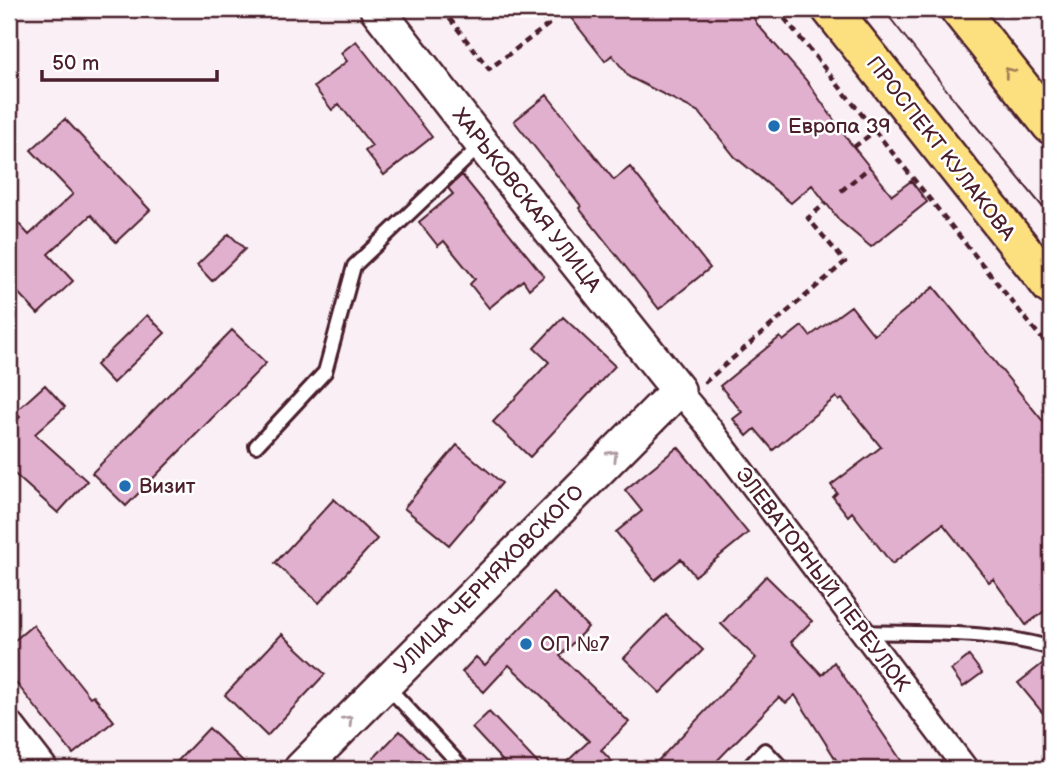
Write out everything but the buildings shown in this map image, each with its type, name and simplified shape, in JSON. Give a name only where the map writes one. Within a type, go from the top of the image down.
[{"type":"main road","name":"ХАРЬКОВСКАЯ УЛИЦА","points":[[377,9],[678,390]]},
{"type":"main road","name":"ПРОСПЕКТ КУЛАКОВА","points":[[831,9],[1051,286]]},
{"type":"main road","points":[[960,9],[1051,125]]},
{"type":"main road","name":"УЛИЦА ЧЕРНЯХОВСКОГО","points":[[301,769],[678,390]]},
{"type":"main road","points":[[9,729],[40,769]]},
{"type":"street","name":"ЭЛЕВАТОРНЫЙ ПЕРЕУЛОК","points":[[678,390],[705,422],[966,769]]},
{"type":"lane","points":[[256,446],[325,372],[354,266],[482,144]]},
{"type":"lane","points":[[862,632],[986,636],[1024,640],[1051,648]]},
{"type":"lane","points":[[384,684],[464,769]]},
{"type":"lane","points":[[747,769],[765,750],[783,769]]},
{"type":"path","points":[[442,9],[489,69],[548,25],[536,9]]},
{"type":"path","points":[[777,9],[1051,350]]},
{"type":"path","points":[[854,147],[875,131]]},
{"type":"path","points":[[841,191],[870,167]]},
{"type":"path","points":[[705,422],[719,408],[701,386],[845,262],[808,218],[826,203]]},
{"type":"tram line","points":[[883,9],[1051,217]]},
{"type":"place","name":"Европа 39","points":[[774,126]]},
{"type":"place","name":"Визит","points":[[125,486]]},
{"type":"place","name":"ОП №7","points":[[526,644]]}]
